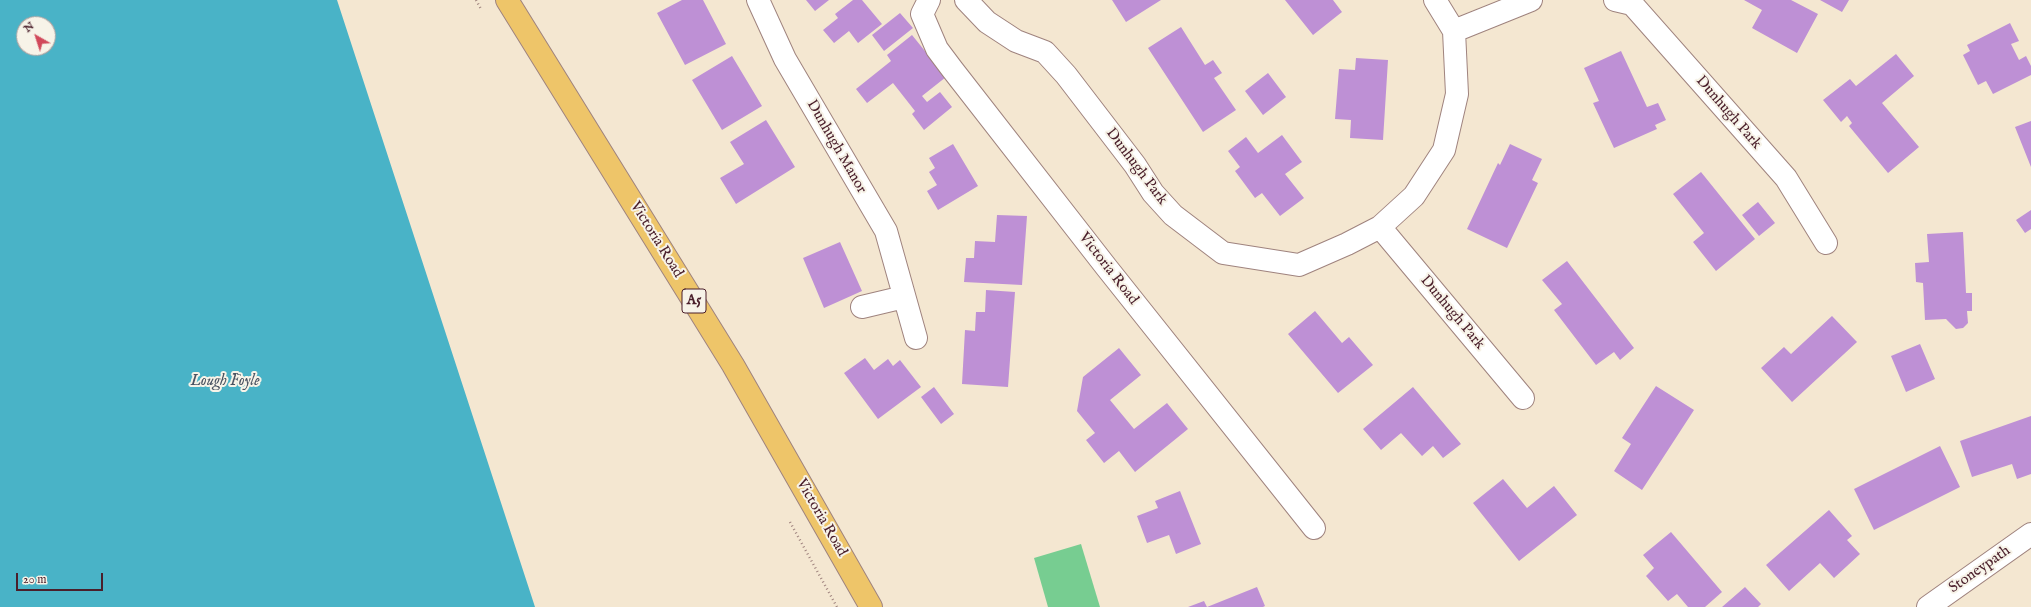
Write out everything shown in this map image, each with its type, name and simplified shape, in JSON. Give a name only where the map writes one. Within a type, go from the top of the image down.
[{"type":"highway","name":"Victoria Road","points":[[507,0],[734,365],[871,607]]},
{"type":"street","name":"Dunhugh Manor","points":[[758,0],[785,59],[886,231],[916,338]]},
{"type":"street","name":"Victoria Road","points":[[929,0],[922,14],[937,49],[1106,268],[1314,528]]},
{"type":"street","name":"Dunhugh Park","points":[[966,0],[987,22],[1016,41],[1045,52],[1066,74],[1135,165],[1152,193],[1173,215],[1223,254],[1299,265],[1348,244],[1380,227],[1414,196],[1444,150],[1457,94],[1454,31],[1435,0]]},
{"type":"street","points":[[1454,31],[1531,0]]},
{"type":"street","name":"Dunhugh Park","points":[[1615,0],[1632,4],[1786,178],[1826,243]]},
{"type":"street","name":"Dunhugh Park","points":[[1380,227],[1523,398]]},
{"type":"street","points":[[862,307],[904,297]]},
{"type":"street","name":"Stoneypath","points":[[1928,607],[2031,534]]},
{"type":"path","points":[[476,0],[484,13]]},
{"type":"path","points":[[787,517],[837,607]]},
{"type":"green space","points":[[1081,544],[1100,607],[1048,607],[1034,558]]},
{"type":"water","name":"Lough Foyle","points":[[0,0],[337,0],[535,607],[0,607]]},
{"type":"building","points":[[682,0],[703,0],[726,44],[685,65],[657,13]]},
{"type":"building","points":[[806,0],[829,0],[815,11]]},
{"type":"building","points":[[853,0],[862,0],[882,24],[858,43],[849,31],[834,43],[823,30],[838,18],[835,14]]},
{"type":"building","points":[[1112,0],[1161,0],[1126,22]]},
{"type":"building","points":[[1285,0],[1333,0],[1342,12],[1313,35]]},
{"type":"building","points":[[1744,0],[1791,0],[1818,14],[1797,53],[1752,28],[1762,10]]},
{"type":"building","points":[[1820,0],[1849,0],[1842,12]]},
{"type":"building","points":[[900,13],[913,28],[884,51],[872,35]]},
{"type":"building","points":[[2010,23],[2019,41],[2011,44],[2019,60],[2026,56],[2031,66],[2031,75],[1993,94],[1986,81],[1978,85],[1963,55],[1970,51],[1967,45]]},
{"type":"building","points":[[1181,27],[1205,65],[1213,60],[1222,73],[1214,78],[1236,110],[1203,132],[1148,48]]},
{"type":"building","points":[[912,35],[946,77],[922,96],[927,102],[940,92],[952,107],[924,130],[912,114],[915,111],[893,83],[867,103],[856,89],[891,61],[887,55]]},
{"type":"building","points":[[1621,51],[1647,107],[1658,103],[1666,120],[1655,125],[1657,129],[1614,148],[1593,103],[1599,101],[1584,68]]},
{"type":"building","points":[[1896,54],[1914,76],[1882,103],[1919,147],[1888,173],[1849,126],[1852,123],[1847,116],[1841,122],[1823,100],[1850,79],[1856,86]]},
{"type":"building","points":[[732,56],[762,106],[722,130],[692,80]]},
{"type":"building","points":[[1356,58],[1388,60],[1383,140],[1350,138],[1351,120],[1335,119],[1339,69],[1355,70]]},
{"type":"building","points":[[1268,73],[1286,97],[1263,115],[1245,91]]},
{"type":"building","points":[[766,120],[795,167],[736,204],[720,178],[744,164],[730,142]]},
{"type":"building","points":[[2031,121],[2031,167],[2015,127]]},
{"type":"building","points":[[1282,135],[1302,162],[1285,174],[1304,198],[1280,216],[1262,193],[1255,198],[1235,171],[1240,167],[1228,151],[1246,137],[1258,153]]},
{"type":"building","points":[[953,144],[978,186],[938,210],[927,191],[937,185],[929,172],[935,168],[929,158]]},
{"type":"building","points":[[1510,144],[1542,159],[1532,180],[1538,183],[1507,248],[1467,229],[1498,163],[1500,165]]},
{"type":"building","points":[[1701,172],[1755,239],[1716,271],[1693,242],[1704,233],[1673,194]]},
{"type":"building","points":[[1758,202],[1775,223],[1759,236],[1742,215]]},
{"type":"building","points":[[2031,210],[2031,229],[2025,233],[2016,220]]},
{"type":"building","points":[[997,215],[1027,216],[1022,285],[964,282],[966,258],[974,258],[975,241],[995,242]]},
{"type":"building","points":[[1963,232],[1966,293],[1972,293],[1972,311],[1967,311],[1968,323],[1963,328],[1956,329],[1946,319],[1925,320],[1923,283],[1916,282],[1915,263],[1929,262],[1927,234]]},
{"type":"building","points":[[840,242],[862,291],[824,308],[803,258]]},
{"type":"building","points":[[1567,261],[1634,348],[1620,360],[1614,352],[1596,365],[1554,310],[1562,304],[1542,280]]},
{"type":"building","points":[[986,290],[1015,292],[1008,387],[962,384],[965,330],[975,331],[976,312],[985,312]]},
{"type":"building","points":[[1315,311],[1342,343],[1349,337],[1373,365],[1338,393],[1288,334]]},
{"type":"building","points":[[1832,316],[1857,342],[1792,402],[1761,368],[1784,347],[1791,354]]},
{"type":"building","points":[[1920,344],[1935,379],[1906,392],[1891,356]]},
{"type":"building","points":[[1119,348],[1141,375],[1110,400],[1134,429],[1167,403],[1188,429],[1135,472],[1119,451],[1104,463],[1086,440],[1095,433],[1077,411],[1083,377]]},
{"type":"building","points":[[865,358],[874,370],[888,359],[893,366],[900,360],[921,387],[878,419],[844,373]]},
{"type":"building","points":[[1656,386],[1694,410],[1642,490],[1614,471],[1631,444],[1622,438]]},
{"type":"building","points":[[934,387],[954,414],[941,424],[921,397]]},
{"type":"building","points":[[1413,387],[1461,444],[1443,458],[1433,446],[1422,456],[1401,433],[1381,450],[1363,429]]},
{"type":"building","points":[[2031,416],[2031,474],[2017,479],[2012,464],[1972,477],[1960,441]]},
{"type":"building","points":[[1940,446],[1960,487],[1874,530],[1854,489]]},
{"type":"building","points":[[1503,479],[1527,508],[1554,486],[1577,515],[1519,561],[1473,503]]},
{"type":"building","points":[[1180,491],[1201,544],[1176,554],[1169,535],[1147,543],[1137,516],[1158,508],[1155,501]]},
{"type":"building","points":[[1829,510],[1852,536],[1847,540],[1860,554],[1834,578],[1820,563],[1789,591],[1766,565]]},
{"type":"building","points":[[1671,532],[1722,592],[1705,607],[1688,607],[1677,594],[1668,601],[1646,576],[1654,568],[1643,555]]},
{"type":"building","points":[[1257,587],[1265,606],[1263,607],[1207,607]]},
{"type":"building","points":[[1745,587],[1761,604],[1758,607],[1722,607]]},
{"type":"building","points":[[1204,601],[1207,607],[1188,607]]}]
